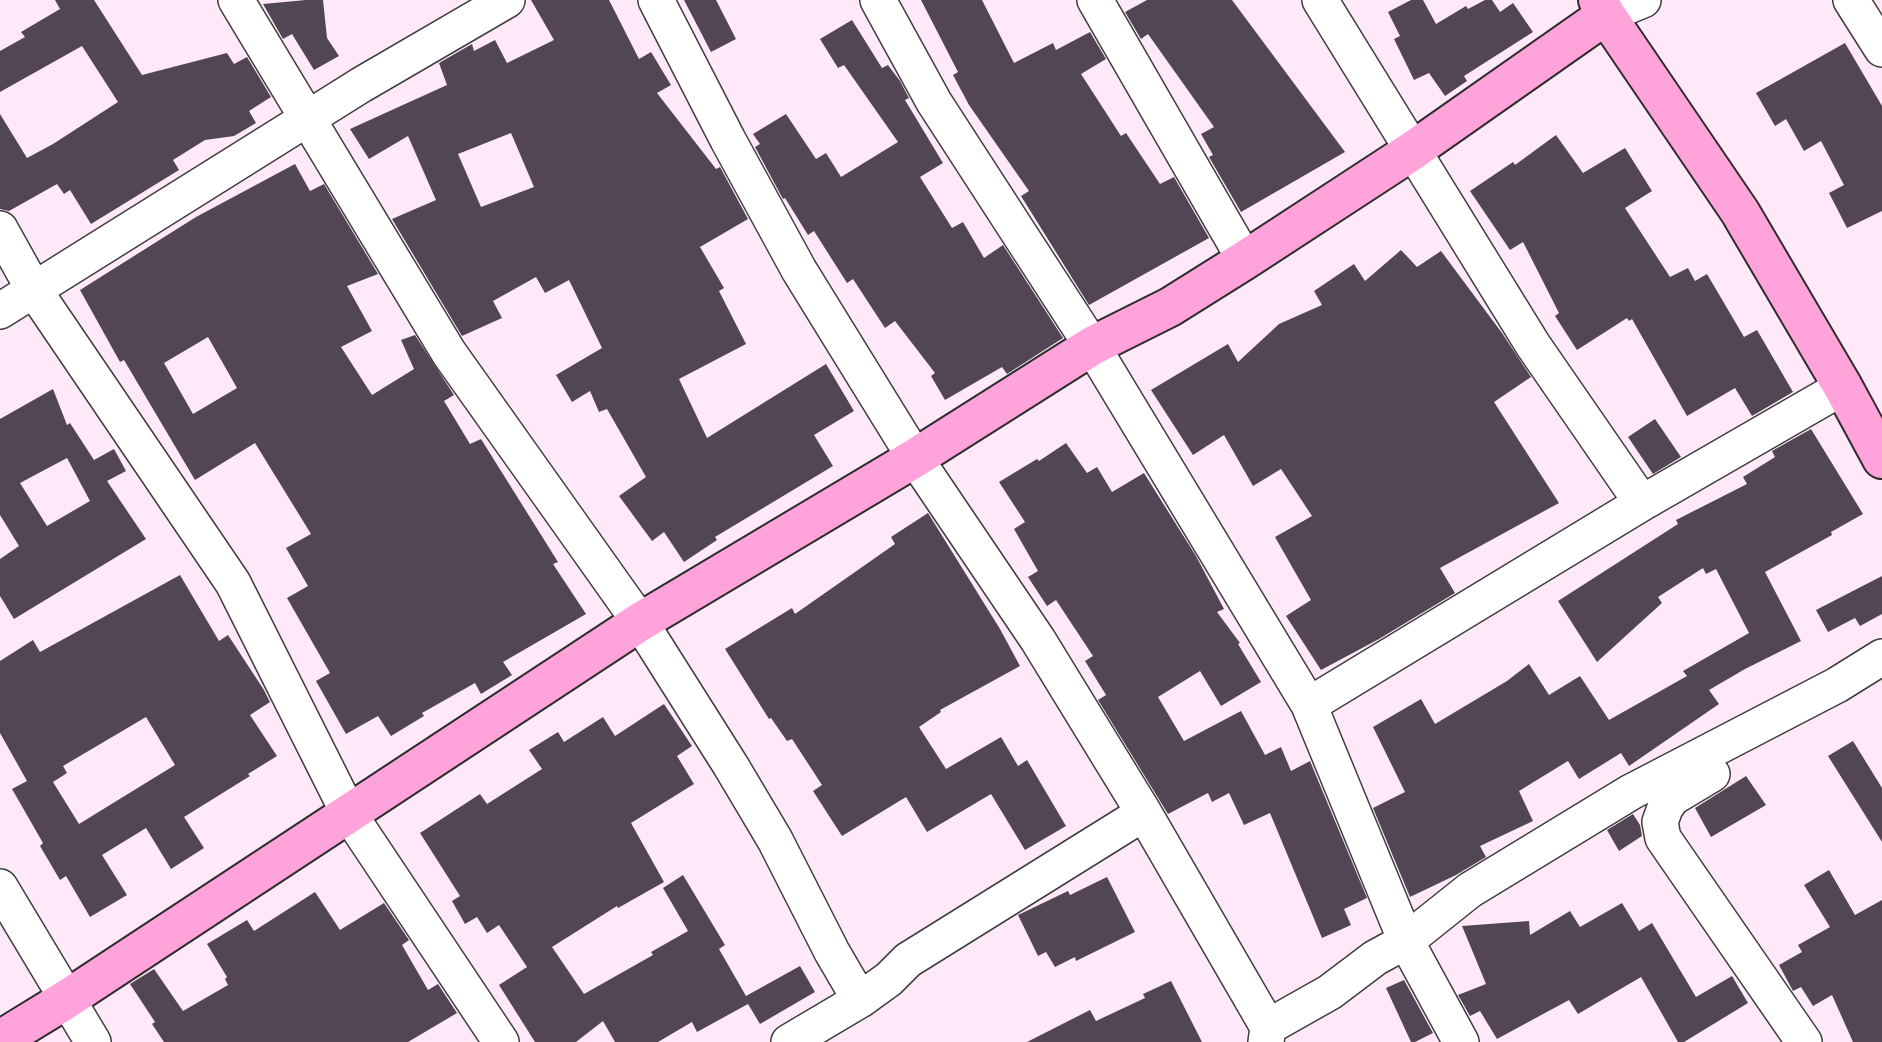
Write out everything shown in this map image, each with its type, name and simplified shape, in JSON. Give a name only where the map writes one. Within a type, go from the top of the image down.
[{"type":"street","points":[[236,0],[449,353],[640,622],[775,840],[832,952],[860,1000]]},
{"type":"street","points":[[0,311],[361,85],[507,0]]},
{"type":"street","points":[[656,0],[727,140],[799,270],[915,458],[1038,640],[1144,813],[1267,1035],[1375,958],[1406,941],[1470,890],[1631,792],[1837,685],[1882,657]]},
{"type":"street","points":[[878,0],[934,102],[1092,346],[1308,705],[1406,941],[1461,1042]]},
{"type":"street","points":[[1095,0],[1245,260]]},
{"type":"street","points":[[1320,0],[1533,345],[1642,503]]},
{"type":"street","points":[[0,1040],[67,999],[640,622],[915,458],[1092,346],[1170,307],[1245,260],[1412,150],[1602,8],[1643,0]]},
{"type":"street","points":[[1852,0],[1882,49]]},
{"type":"street","points":[[1602,8],[1740,212],[1882,459]]},
{"type":"street","points":[[0,229],[34,290],[233,583],[349,814],[501,1042]]},
{"type":"street","points":[[1308,705],[1642,503],[1843,387]]},
{"type":"street","points":[[1804,1042],[1663,838],[1660,822],[1672,797],[1882,669]]},
{"type":"street","points":[[789,1042],[860,1000],[889,979],[908,960],[1144,813]]},
{"type":"street","points":[[0,887],[93,1042]]},
{"type":"building","points":[[55,0],[94,0],[142,75],[227,53],[234,64],[247,57],[271,97],[249,111],[256,123],[234,136],[205,140],[173,160],[179,170],[91,224],[70,190],[64,194],[57,184],[9,211],[0,209],[0,114],[27,158],[118,102],[82,46],[0,92],[0,51],[25,37],[21,32],[60,9]]},
{"type":"building","points":[[323,0],[327,38],[339,56],[314,70],[292,34],[283,39],[263,4]]},
{"type":"building","points":[[531,0],[609,0],[639,59],[651,52],[671,85],[657,93],[716,169],[720,167],[748,219],[700,247],[724,288],[719,291],[746,344],[679,379],[707,438],[826,364],[854,411],[814,435],[833,466],[715,537],[717,540],[684,562],[664,532],[652,541],[619,496],[646,477],[607,409],[599,412],[590,391],[572,402],[556,375],[602,348],[569,280],[545,293],[536,277],[493,301],[502,318],[462,336],[392,219],[436,200],[408,136],[369,159],[350,129],[447,85],[439,63],[472,44],[474,51],[495,40],[507,63],[554,40]],"holes":[[[511,133],[534,187],[481,207],[458,154]]]},
{"type":"building","points":[[684,0],[716,0],[736,39],[711,52]]},
{"type":"building","points":[[921,0],[982,0],[1014,63],[1053,43],[1056,50],[1090,32],[1106,59],[1081,74],[1121,136],[1126,133],[1160,184],[1174,177],[1209,238],[1089,305],[1021,196],[1029,191],[969,105],[953,75],[958,72]]},
{"type":"building","points":[[1147,0],[1232,0],[1345,152],[1241,212],[1209,157],[1213,155],[1201,134],[1214,127],[1148,34],[1141,39],[1125,12]]},
{"type":"building","points":[[1411,0],[1423,0],[1436,24],[1466,6],[1468,9],[1485,0],[1492,0],[1500,12],[1513,3],[1533,32],[1464,76],[1467,81],[1445,96],[1429,73],[1414,80],[1394,39],[1400,36],[1388,12]]},
{"type":"building","points":[[852,20],[882,68],[888,65],[900,81],[909,98],[905,100],[943,163],[920,177],[952,228],[963,222],[984,258],[1003,245],[1063,338],[1007,374],[1002,367],[945,400],[931,376],[935,373],[895,321],[885,328],[853,279],[847,283],[814,231],[808,235],[785,198],[783,199],[755,147],[760,144],[753,134],[786,114],[816,159],[826,153],[841,177],[898,142],[844,65],[838,68],[820,39]]},
{"type":"building","points":[[1845,43],[1882,106],[1882,211],[1847,228],[1829,193],[1844,185],[1821,141],[1804,151],[1786,119],[1775,126],[1756,93]]},
{"type":"building","points":[[1556,135],[1583,173],[1625,148],[1652,191],[1625,208],[1670,277],[1688,268],[1695,281],[1707,274],[1744,337],[1757,330],[1793,392],[1752,416],[1735,388],[1687,416],[1632,319],[1629,321],[1627,318],[1577,350],[1555,316],[1559,313],[1523,242],[1510,250],[1470,191],[1513,162],[1515,165]]},
{"type":"building","points":[[295,164],[310,191],[324,184],[378,274],[347,286],[372,331],[341,347],[372,395],[414,369],[401,340],[415,335],[454,395],[444,401],[470,444],[481,439],[558,562],[553,564],[586,614],[503,662],[512,675],[481,694],[475,683],[422,713],[424,716],[391,736],[378,716],[346,734],[316,681],[330,673],[287,598],[308,586],[286,548],[311,534],[255,443],[195,480],[124,360],[120,362],[80,290],[196,217]],"holes":[[[208,337],[237,388],[193,414],[164,363]]]},
{"type":"building","points":[[1401,250],[1417,267],[1441,251],[1531,377],[1494,402],[1559,503],[1440,568],[1455,593],[1321,670],[1286,616],[1311,600],[1275,537],[1312,516],[1281,469],[1253,486],[1224,435],[1193,455],[1151,390],[1228,344],[1238,362],[1279,324],[1322,305],[1314,291],[1354,264],[1365,281]]},
{"type":"building","points":[[53,389],[67,425],[70,423],[94,460],[114,449],[126,471],[107,481],[146,539],[14,619],[0,596],[0,559],[19,546],[0,515],[0,419]],"holes":[[[67,458],[90,501],[47,526],[20,483]]]},
{"type":"building","points":[[1655,419],[1681,457],[1653,474],[1628,437]]},
{"type":"building","points":[[1811,429],[1863,514],[1831,532],[1832,535],[1765,572],[1801,641],[1709,690],[1719,704],[1629,766],[1621,753],[1579,779],[1568,761],[1519,791],[1533,821],[1480,846],[1486,857],[1410,897],[1373,808],[1405,792],[1373,727],[1421,699],[1435,724],[1507,681],[1529,664],[1549,695],[1580,676],[1609,720],[1687,676],[1683,671],[1749,633],[1716,569],[1706,574],[1703,568],[1658,597],[1662,603],[1597,662],[1558,601],[1678,524],[1676,520],[1747,484],[1743,477],[1775,457],[1772,451]]},
{"type":"building","points":[[1066,443],[1087,473],[1097,467],[1112,492],[1144,473],[1196,556],[1224,609],[1217,612],[1240,643],[1238,644],[1261,682],[1221,706],[1200,671],[1158,697],[1184,741],[1241,711],[1265,755],[1281,747],[1291,771],[1310,761],[1367,898],[1344,909],[1351,925],[1322,938],[1270,813],[1244,825],[1229,793],[1212,802],[1208,793],[1168,814],[1098,700],[1106,695],[1085,661],[1093,656],[1056,600],[1047,606],[1028,577],[1038,571],[1014,529],[1025,522],[999,482]]},
{"type":"building","points":[[928,513],[1020,666],[940,710],[941,712],[919,727],[946,769],[1001,737],[1018,766],[1027,760],[1066,826],[1025,850],[991,794],[927,832],[906,797],[842,836],[813,791],[822,785],[792,739],[787,741],[771,718],[769,719],[725,649],[792,608],[795,614],[895,544],[891,537]]},
{"type":"building","points":[[180,575],[219,641],[228,635],[270,702],[250,715],[277,756],[184,817],[204,848],[171,869],[146,828],[102,855],[127,895],[90,917],[66,876],[60,880],[40,846],[43,843],[12,789],[27,781],[0,733],[0,661],[33,640],[40,652]],"holes":[[[146,717],[175,765],[79,824],[53,782],[67,773],[63,766]]]},
{"type":"building","points":[[1882,576],[1882,614],[1860,626],[1855,618],[1828,632],[1816,610]]},
{"type":"building","points":[[664,704],[692,746],[677,756],[694,784],[631,823],[664,882],[618,908],[617,906],[552,947],[584,994],[653,955],[651,952],[688,931],[663,888],[683,875],[725,945],[719,949],[746,996],[800,966],[815,992],[760,1024],[748,1004],[697,1032],[692,1022],[658,1042],[615,1042],[603,1021],[576,1042],[535,1042],[499,985],[527,967],[499,925],[487,933],[477,917],[465,924],[452,901],[460,896],[420,833],[480,794],[487,804],[542,769],[529,750],[558,732],[564,742],[603,717],[615,736]]},
{"type":"building","points":[[1853,741],[1882,788],[1882,842],[1828,756]]},
{"type":"building","points":[[1746,776],[1766,805],[1711,837],[1695,808]]},
{"type":"building","points":[[1633,814],[1640,825],[1642,836],[1619,851],[1607,830]]},
{"type":"building","points":[[1829,870],[1855,915],[1882,900],[1882,1042],[1853,1042],[1832,995],[1813,1006],[1801,987],[1793,991],[1779,965],[1802,952],[1798,945],[1830,927],[1804,885]]},
{"type":"building","points":[[1107,877],[1135,932],[1076,961],[1075,957],[1055,967],[1046,952],[1038,956],[1018,915],[1068,891],[1070,895]]},
{"type":"building","points":[[315,892],[340,930],[384,903],[409,940],[402,945],[428,990],[438,984],[457,1013],[408,1042],[164,1042],[152,1024],[155,1022],[130,984],[154,969],[183,1011],[228,985],[225,979],[227,977],[207,944],[247,920],[254,931]]},
{"type":"building","points":[[1622,903],[1639,931],[1652,923],[1696,997],[1732,976],[1748,1003],[1684,1042],[1678,1042],[1641,977],[1578,1014],[1569,1000],[1497,1039],[1480,1011],[1470,1016],[1458,995],[1486,984],[1462,926],[1529,921],[1530,935],[1570,911],[1580,927]]},
{"type":"building","points":[[1404,980],[1433,1033],[1415,1042],[1411,1042],[1386,988]]},
{"type":"building","points":[[1171,981],[1202,1042],[1027,1042],[1090,1010],[1096,1021],[1145,998],[1143,994]]}]
